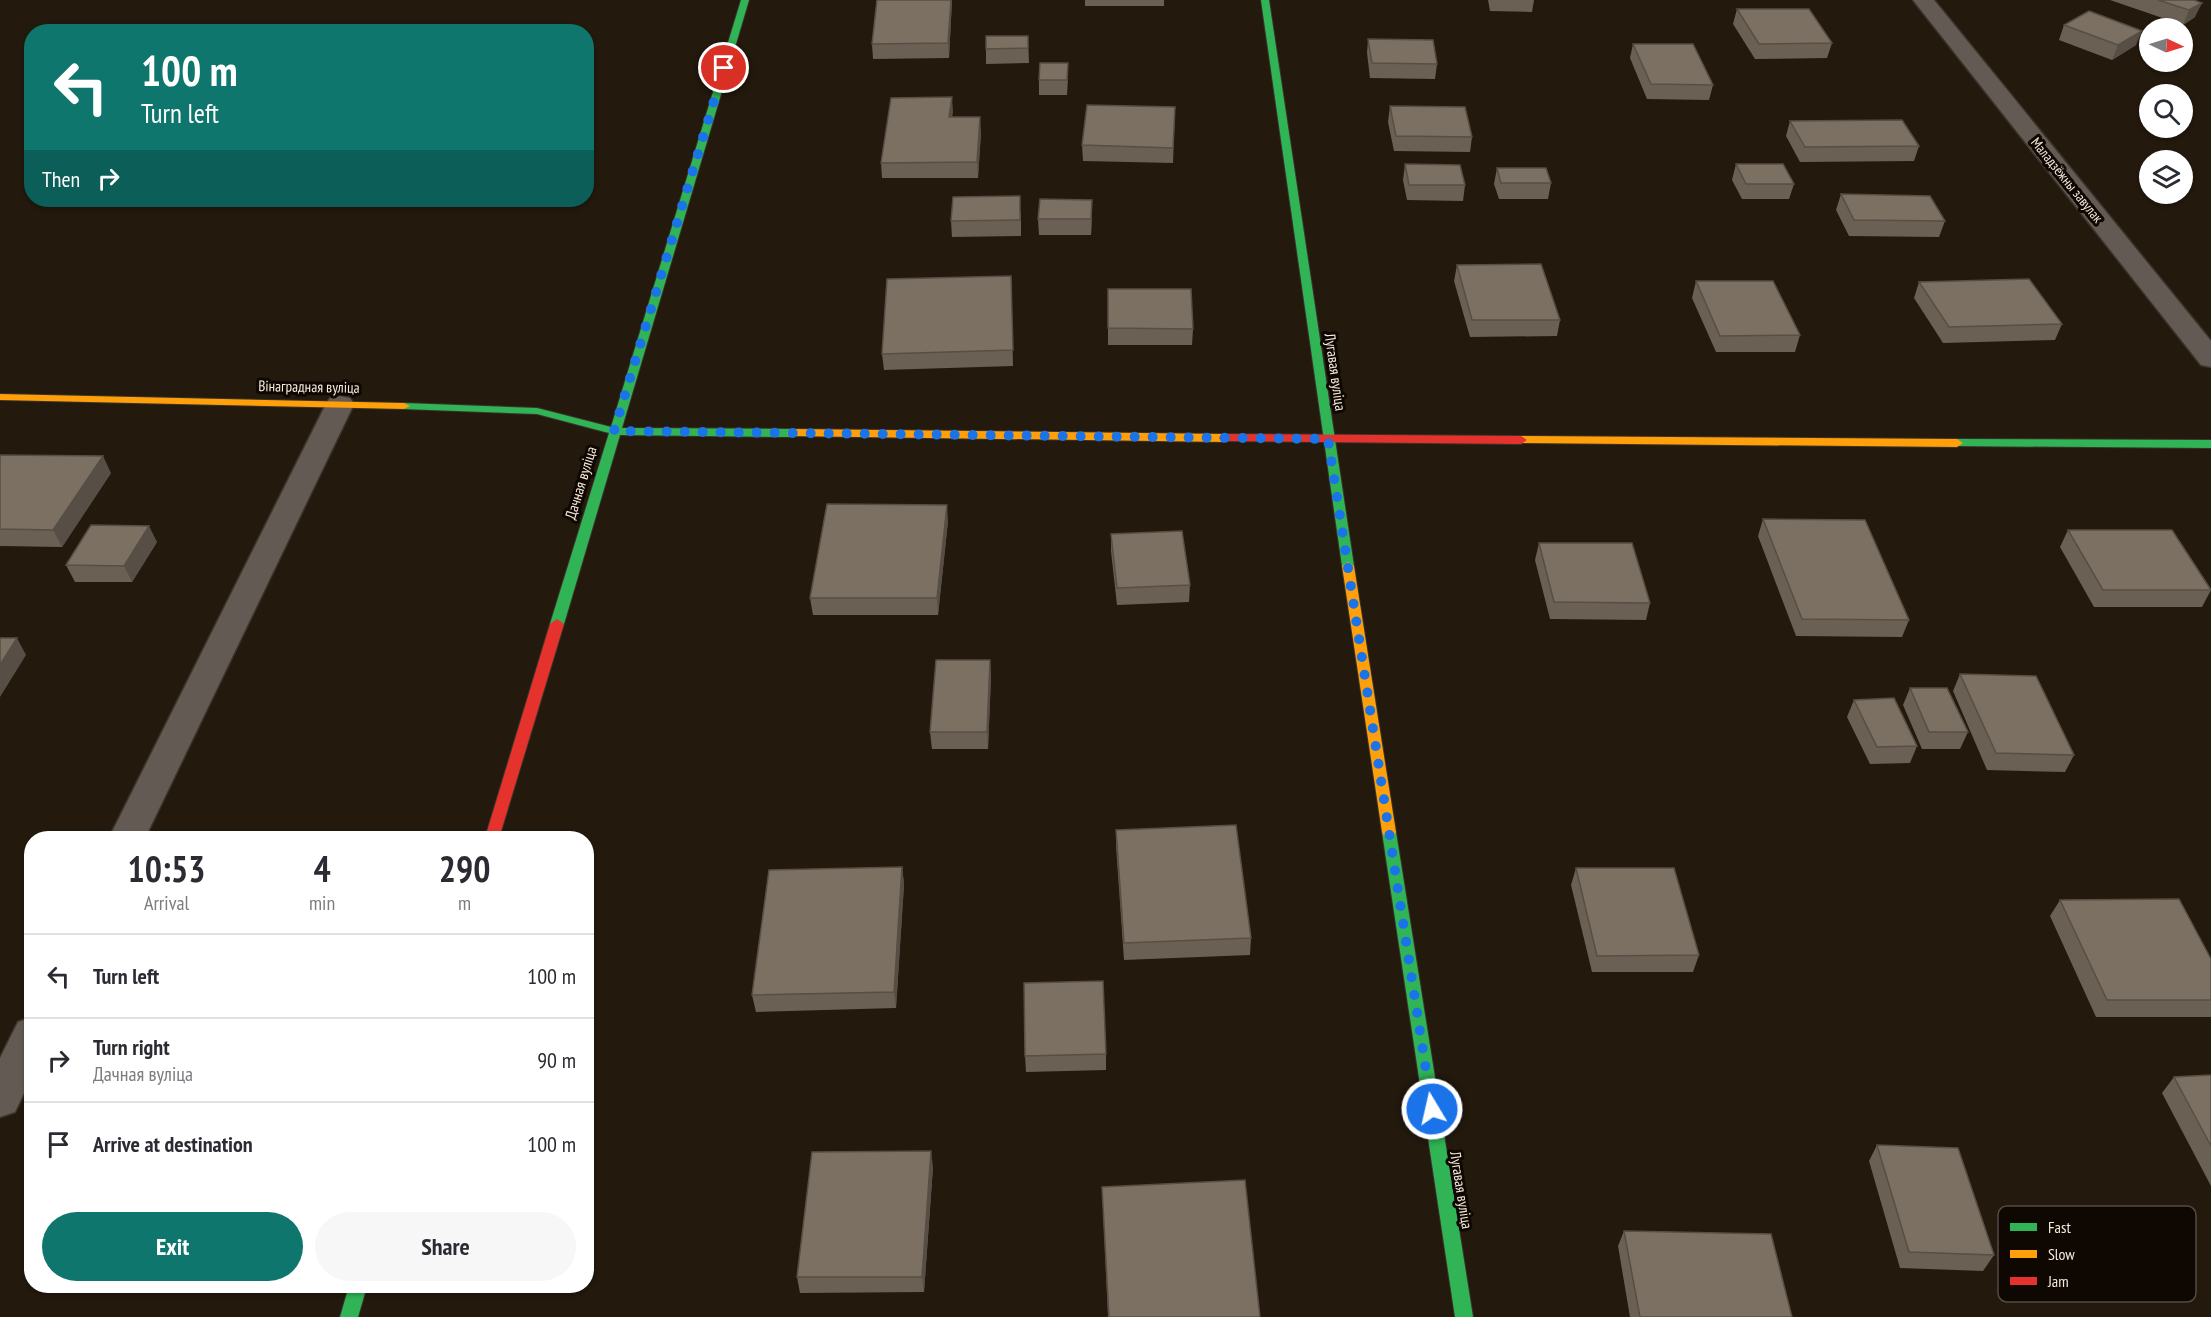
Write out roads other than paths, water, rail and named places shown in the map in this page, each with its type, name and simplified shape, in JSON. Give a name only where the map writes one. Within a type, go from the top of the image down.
[{"type":"street","name":"Дачная вуліца","points":[[494,831],[745,0]]},
{"type":"street","name":"Лугавая вуліца","points":[[1265,0],[1328,439],[1464,1317]]},
{"type":"street","name":"Маладзёжны завулак","points":[[1923,0],[2211,359]]},
{"type":"street","name":"Вінаградная вуліца","points":[[0,397],[340,404],[537,411],[614,431],[1328,439],[2211,444]]},
{"type":"street","points":[[130,831],[340,404]]},
{"type":"street","points":[[0,1099],[24,1050]]},
{"type":"street","points":[[349,1317],[356,1293]]}]
